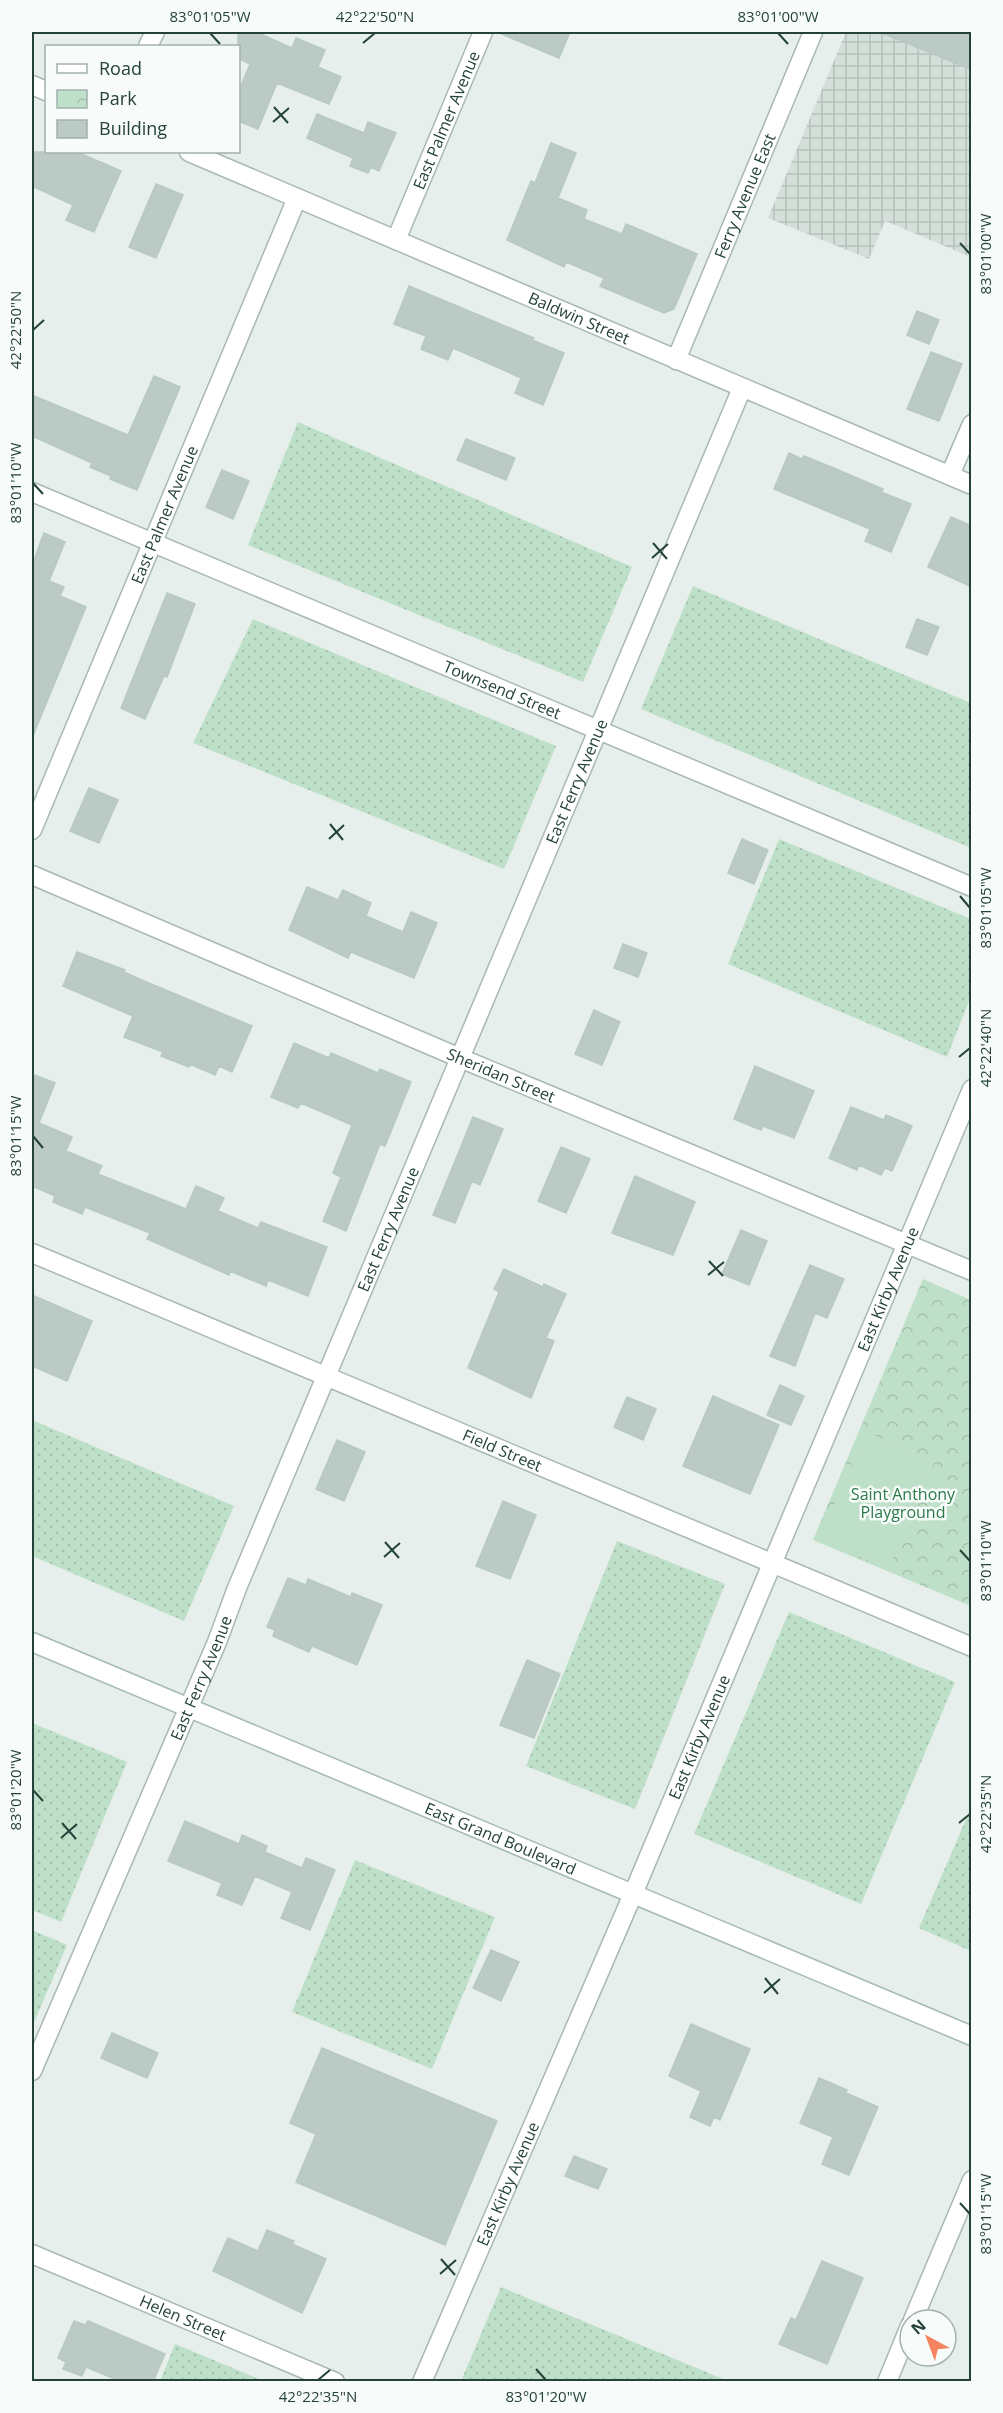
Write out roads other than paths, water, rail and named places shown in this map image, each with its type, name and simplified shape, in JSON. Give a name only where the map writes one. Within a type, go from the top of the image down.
[{"type":"street","name":"East Palmer Avenue","points":[[396,240],[483,32]]},
{"type":"street","name":"Ferry Avenue East","points":[[676,360],[813,32]]},
{"type":"street","name":"Baldwin Street","points":[[191,153],[972,485]]},
{"type":"street","name":"East Palmer Avenue","points":[[32,830],[297,198]]},
{"type":"street","name":"East Ferry Avenue","points":[[32,2071],[189,1707],[742,388]]},
{"type":"street","points":[[950,475],[972,423]]},
{"type":"street","name":"Townsend Street","points":[[32,492],[972,887]]},
{"type":"street","name":"Sheridan Street","points":[[32,874],[460,1058],[972,1271]]},
{"type":"street","name":"East Kirby Avenue","points":[[422,2382],[633,1894],[972,1089]]},
{"type":"street","name":"Field Street","points":[[32,1253],[972,1647]]},
{"type":"street","name":"East Grand Boulevard","points":[[32,1642],[972,2036]]},
{"type":"street","points":[[918,2308],[972,2180]]},
{"type":"street","name":"Helen Street","points":[[32,2254],[335,2382]]},
{"type":"street","points":[[887,2382],[898,2355]]},
{"type":"park label","name":"Saint Anthony Playground","points":[[903,1503]]}]
